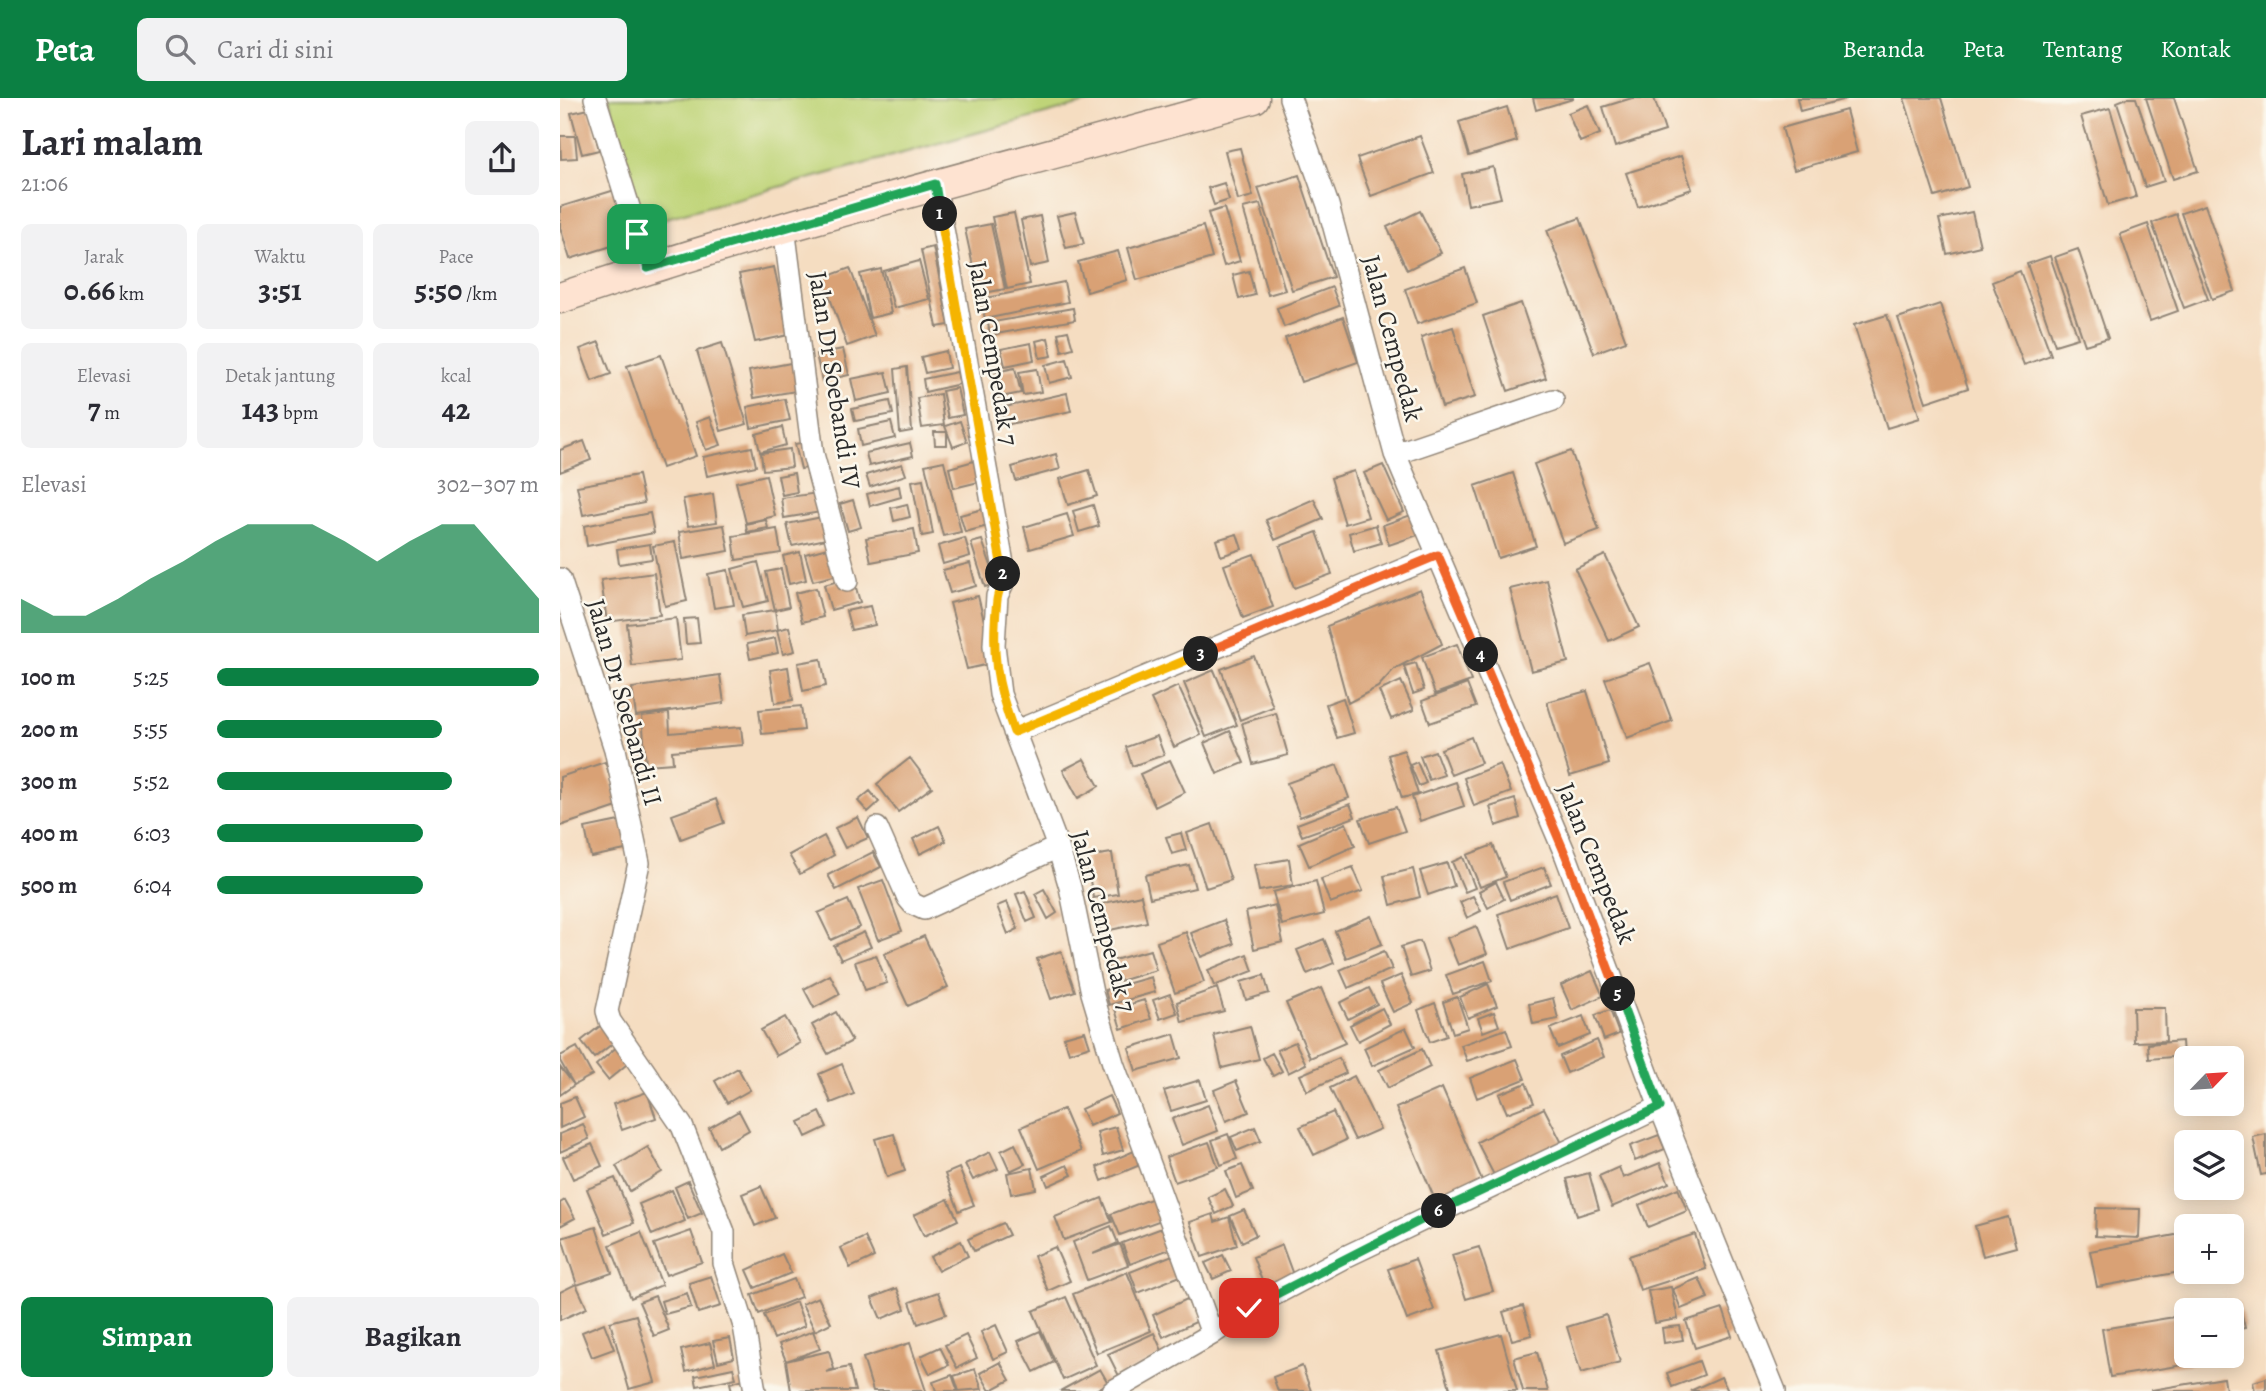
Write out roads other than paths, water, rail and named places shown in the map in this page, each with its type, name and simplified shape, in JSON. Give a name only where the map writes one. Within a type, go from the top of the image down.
[{"type":"main road","points":[[560,299],[648,268],[784,227],[1254,98]]},
{"type":"street","points":[[596,98],[648,268]]},
{"type":"street","name":"Jalan Cempedak","points":[[1290,98],[1328,205],[1395,454],[1566,856],[1660,1107],[1775,1391]]},
{"type":"street","name":"Jalan Cempedak 7","points":[[935,184],[1004,569],[1003,583],[997,596],[994,645],[1000,694],[1058,847],[1070,887],[1092,993],[1113,1063],[1212,1334]]},
{"type":"street","name":"Jalan Dr Soebandi IV","points":[[784,227],[813,454],[847,581]]},
{"type":"street","points":[[1395,454],[1553,400]]},
{"type":"street","points":[[1014,732],[1438,555]]},
{"type":"street","name":"Jalan Dr Soebandi II","points":[[560,579],[615,749],[639,863],[607,1011],[610,1021],[682,1126],[724,1232],[724,1263],[744,1326],[755,1391]]},
{"type":"street","points":[[877,828],[908,898],[913,904],[924,909],[1058,847]]},
{"type":"street","points":[[1113,1391],[1212,1334],[1249,1308],[1347,1256],[1660,1107]]}]
